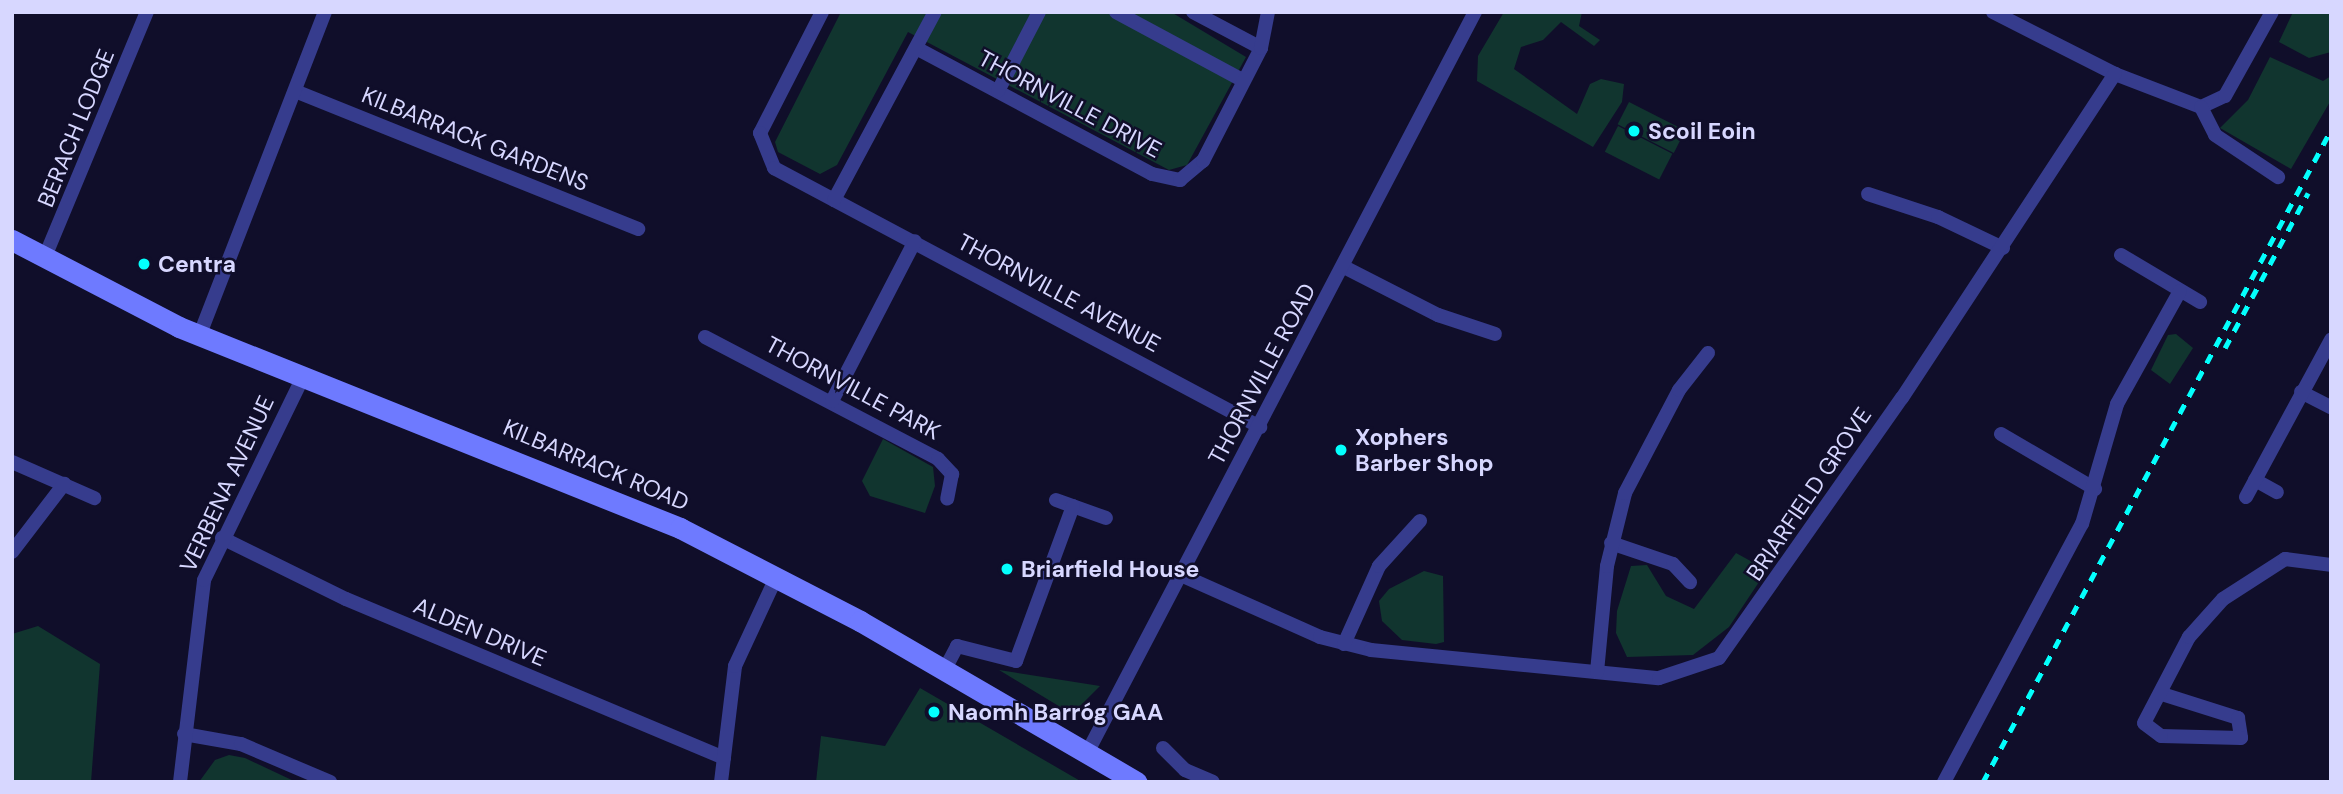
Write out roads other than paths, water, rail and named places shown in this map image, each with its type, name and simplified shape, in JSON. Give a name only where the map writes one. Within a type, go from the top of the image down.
[{"type":"main road","name":"KILBARRACK ROAD","points":[[12,240],[44,259],[200,334],[608,495],[945,669],[1086,755],[1137,782]]},
{"type":"street","name":"BERACH LODGE","points":[[44,259],[147,12]]},
{"type":"street","points":[[200,334],[325,12]]},
{"type":"street","name":"THORNVILLE AVENUE","points":[[822,12],[765,118],[759,144],[774,168],[1260,427]]},
{"type":"street","points":[[834,200],[918,49],[934,12]]},
{"type":"street","points":[[998,92],[1040,12]]},
{"type":"street","points":[[1116,12],[1244,81]]},
{"type":"street","points":[[1193,12],[1261,48]]},
{"type":"street","name":"THORNVILLE DRIVE","points":[[918,49],[1152,174],[1180,180],[1203,161],[1261,48],[1268,12]]},
{"type":"street","name":"THORNVILLE ROAD","points":[[1086,755],[1344,267],[1475,12]]},
{"type":"street","points":[[1993,12],[2115,74],[2201,107],[2215,135],[2278,177]]},
{"type":"street","points":[[2201,107],[2225,96],[2272,12]]},
{"type":"street","name":"BRIARFIELD GROVE","points":[[1181,575],[1344,644],[1440,660],[1659,678],[1719,658],[1745,629],[2003,248],[2115,74]]},
{"type":"street","name":"KILBARRACK GARDENS","points":[[295,91],[638,229]]},
{"type":"street","points":[[1868,194],[1938,217],[2003,248]]},
{"type":"street","points":[[832,401],[915,241]]},
{"type":"street","points":[[2121,255],[2200,302]]},
{"type":"street","points":[[1344,267],[1438,315],[1495,334]]},
{"type":"street","points":[[1944,782],[2082,524],[2095,489],[2117,404],[2180,291]]},
{"type":"street","name":"THORNVILLE PARK","points":[[705,337],[832,401],[938,459],[952,474],[947,499]]},
{"type":"street","points":[[2246,497],[2331,340]]},
{"type":"street","points":[[1597,672],[1611,543],[1625,493],[1679,390],[1708,353]]},
{"type":"street","name":"VERBENA AVENUE","points":[[180,782],[194,628],[222,538],[304,375]]},
{"type":"street","points":[[2301,392],[2331,407]]},
{"type":"street","points":[[2001,434],[2095,489]]},
{"type":"street","points":[[12,462],[94,498]]},
{"type":"street","points":[[2255,480],[2277,492]]},
{"type":"street","points":[[12,552],[64,484]]},
{"type":"street","points":[[1056,500],[1106,518]]},
{"type":"street","points":[[945,669],[957,646],[1016,661],[1073,506]]},
{"type":"street","points":[[1344,644],[1379,566],[1420,521]]},
{"type":"street","name":"ALDEN DRIVE","points":[[222,538],[345,599],[724,758]]},
{"type":"street","points":[[1611,543],[1673,564],[1690,582]]},
{"type":"street","points":[[2162,694],[2238,718],[2241,738],[2189,740],[2146,731],[2162,694],[2189,637],[2231,593],[2285,559],[2331,565]]},
{"type":"street","points":[[720,782],[734,666],[775,580]]},
{"type":"street","points":[[184,734],[241,744],[330,782]]},
{"type":"street","points":[[1163,748],[1185,770],[1213,782]]},
{"type":"railway","points":[[1983,782],[2331,130]]},
{"type":"railway","points":[[2225,348],[2308,193]]},
{"type":"place","name":"Scoil Eoin","points":[[1634,131]]},
{"type":"place","name":"Centra","points":[[144,264]]},
{"type":"place","name":"Xophers Barber Shop","points":[[1341,450]]},
{"type":"place","name":"Briarfield House","points":[[1007,569]]},
{"type":"place","name":"Naomh Barróg GAA","points":[[934,712]]}]
